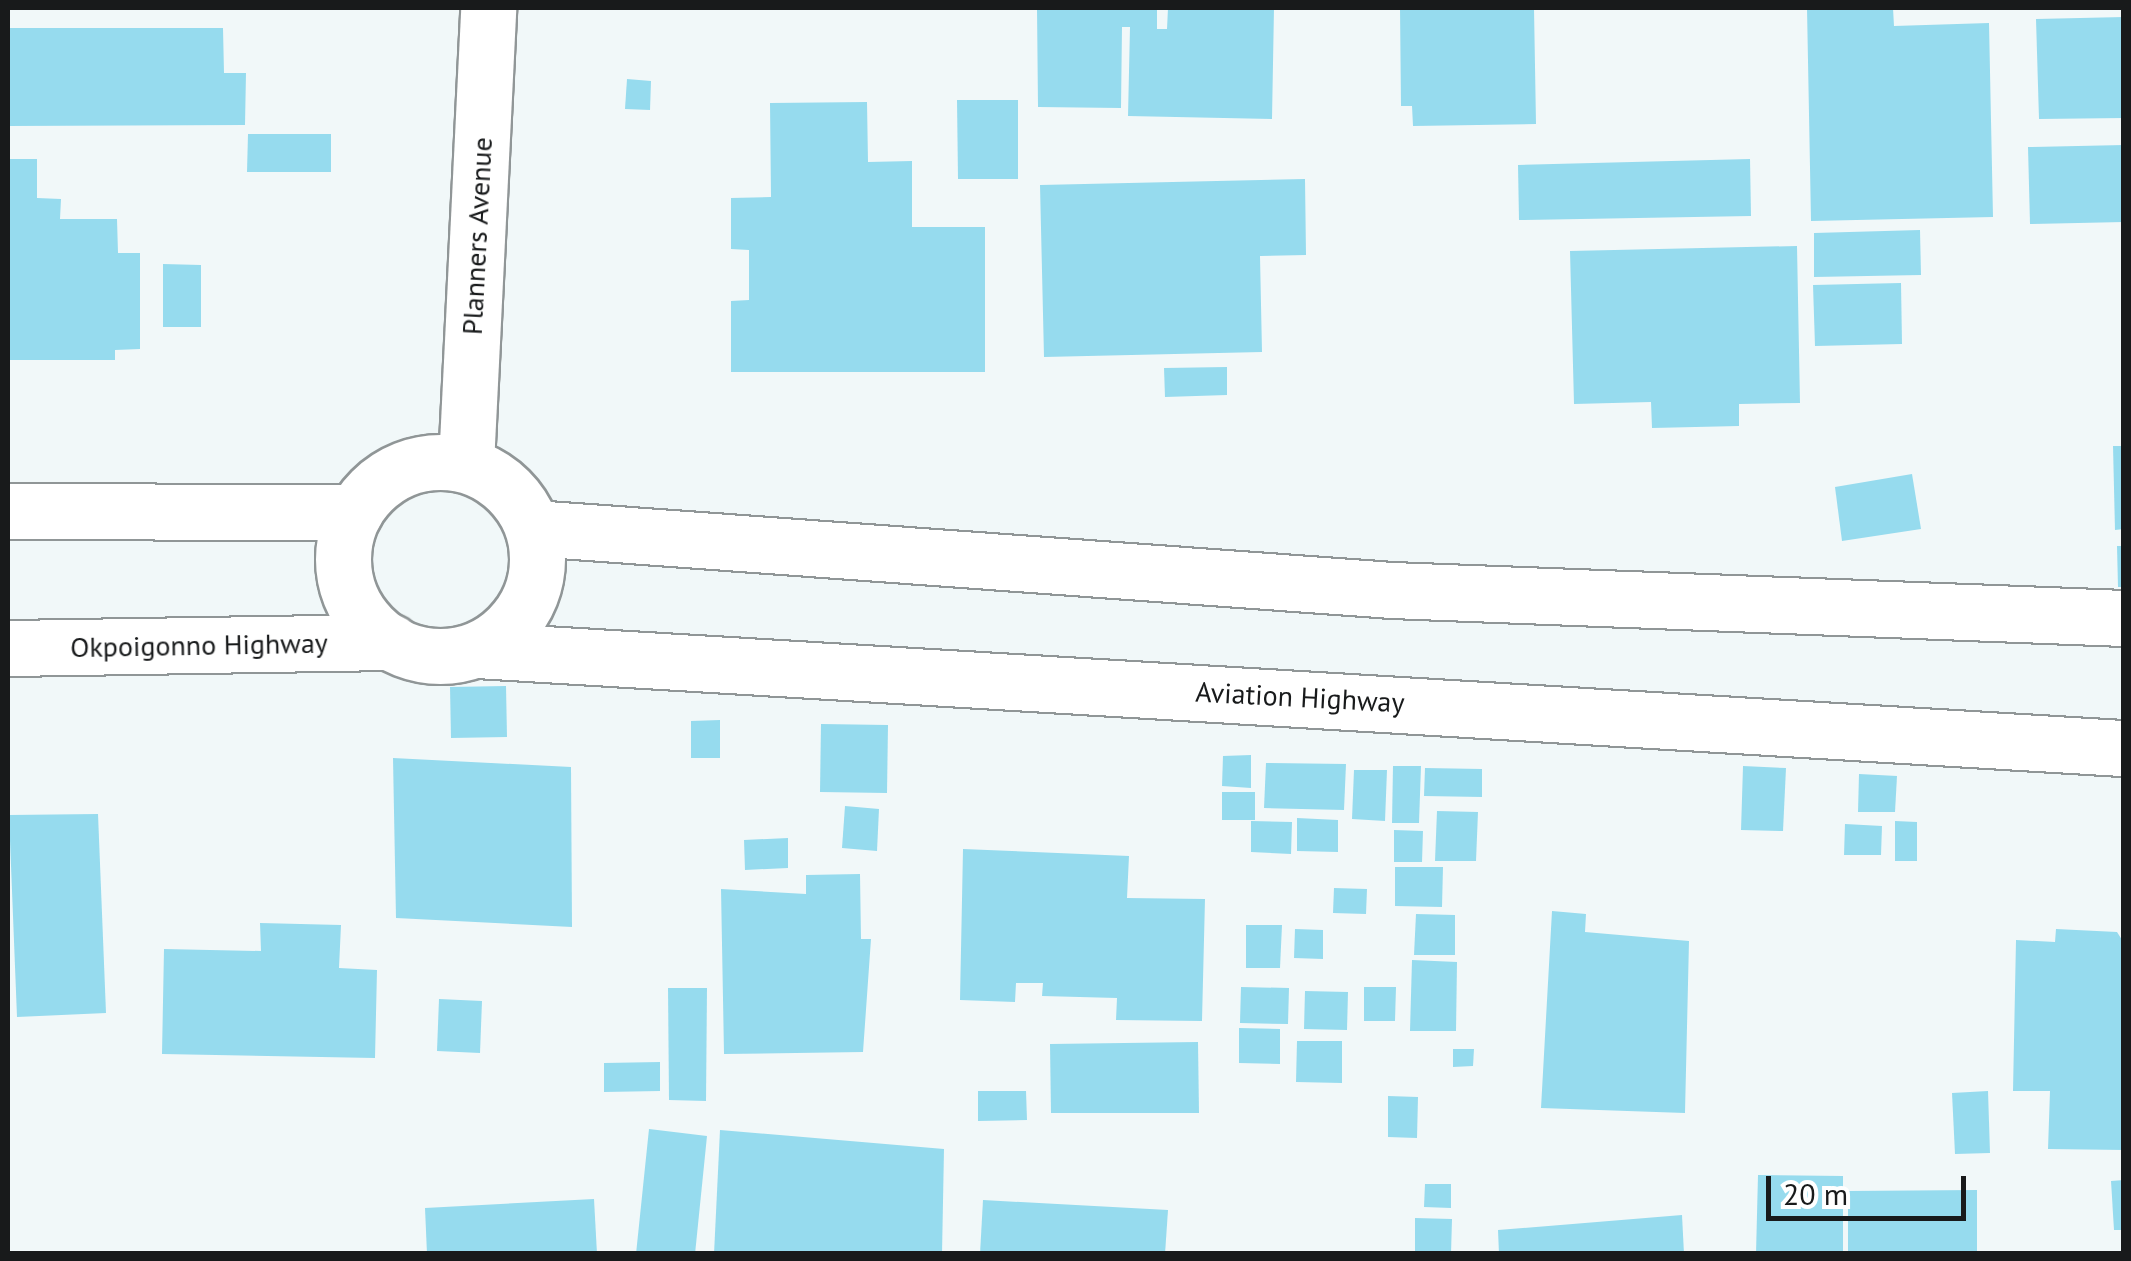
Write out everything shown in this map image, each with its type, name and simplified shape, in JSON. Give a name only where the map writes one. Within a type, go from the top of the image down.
[{"type":"street","name":"Planners Avenue","points":[[466,464],[488,8]]},
{"type":"street","points":[[466,464],[494,476],[533,528],[536,572],[522,612],[476,650],[418,654],[391,642],[352,599],[343,570],[356,512],[402,468],[466,464]]},
{"type":"street","points":[[8,511],[356,512]]},
{"type":"street","points":[[533,528],[1392,590],[2124,618]]},
{"type":"street","name":"Okpoigonno Highway","points":[[8,648],[391,642]]},
{"type":"street","name":"Aviation Highway","points":[[476,650],[2124,748]]},
{"type":"building","points":[[1037,8],[1157,8],[1157,29],[1167,29],[1168,8],[1274,8],[1272,119],[1128,116],[1130,27],[1122,27],[1121,108],[1038,107]]},
{"type":"building","points":[[1400,8],[1534,8],[1536,124],[1413,126],[1412,106],[1401,106]]},
{"type":"building","points":[[1807,8],[1893,8],[1894,26],[1989,23],[1993,217],[1811,221]]},
{"type":"building","points":[[2124,17],[2124,118],[2039,119],[2036,19]]},
{"type":"building","points":[[8,28],[223,28],[224,73],[246,73],[245,125],[8,126]]},
{"type":"building","points":[[627,79],[651,81],[650,110],[625,109]]},
{"type":"building","points":[[957,100],[1018,100],[1018,179],[958,179]]},
{"type":"building","points":[[867,102],[868,162],[912,161],[912,227],[985,227],[985,372],[731,372],[731,301],[749,300],[749,250],[731,249],[731,198],[771,197],[770,103]]},
{"type":"building","points":[[248,134],[331,134],[331,172],[247,172]]},
{"type":"building","points":[[2124,145],[2124,222],[2030,224],[2028,147]]},
{"type":"building","points":[[8,159],[37,159],[37,198],[61,199],[60,219],[117,219],[118,253],[140,253],[140,349],[115,350],[115,360],[8,360]]},
{"type":"building","points":[[1750,159],[1751,216],[1519,220],[1518,165]]},
{"type":"building","points":[[1305,179],[1306,255],[1260,256],[1262,352],[1044,357],[1040,185]]},
{"type":"building","points":[[1920,230],[1921,275],[1814,277],[1814,233]]},
{"type":"building","points":[[1797,246],[1800,403],[1739,404],[1739,426],[1652,428],[1651,402],[1574,404],[1570,251]]},
{"type":"building","points":[[163,264],[201,265],[201,327],[163,327]]},
{"type":"building","points":[[1901,283],[1902,344],[1815,346],[1813,285]]},
{"type":"building","points":[[1227,367],[1227,395],[1165,397],[1164,368]]},
{"type":"building","points":[[2113,446],[2124,446],[2124,529],[2115,530]]},
{"type":"building","points":[[1912,474],[1921,529],[1842,541],[1835,487]]},
{"type":"building","points":[[2117,546],[2124,546],[2124,587],[2118,587]]},
{"type":"building","points":[[506,686],[507,737],[451,738],[450,687]]},
{"type":"building","points":[[720,720],[720,758],[691,758],[691,721]]},
{"type":"building","points":[[821,724],[888,725],[887,793],[820,792]]},
{"type":"building","points":[[1251,755],[1251,788],[1222,786],[1223,756]]},
{"type":"building","points":[[393,758],[571,767],[572,927],[396,918]]},
{"type":"building","points":[[1266,763],[1346,764],[1344,810],[1264,808]]},
{"type":"building","points":[[1393,766],[1421,766],[1419,823],[1392,823]]},
{"type":"building","points":[[1743,766],[1786,768],[1783,831],[1741,830]]},
{"type":"building","points":[[1425,768],[1482,769],[1482,797],[1424,796]]},
{"type":"building","points":[[1354,770],[1387,770],[1385,821],[1352,819]]},
{"type":"building","points":[[1859,774],[1897,776],[1895,812],[1858,812]]},
{"type":"building","points":[[1222,792],[1255,792],[1255,820],[1222,820]]},
{"type":"building","points":[[845,806],[879,809],[877,851],[842,848]]},
{"type":"building","points":[[1437,811],[1478,812],[1476,861],[1435,861]]},
{"type":"building","points":[[98,814],[106,1013],[17,1017],[9,815]]},
{"type":"building","points":[[1297,818],[1338,820],[1338,852],[1297,851]]},
{"type":"building","points":[[1251,821],[1292,822],[1291,854],[1251,852]]},
{"type":"building","points":[[1895,821],[1917,822],[1917,861],[1895,861]]},
{"type":"building","points":[[1845,824],[1882,826],[1881,855],[1844,855]]},
{"type":"building","points":[[1394,830],[1423,831],[1422,862],[1394,862]]},
{"type":"building","points":[[788,838],[788,868],[745,870],[744,840]]},
{"type":"building","points":[[963,849],[1129,856],[1127,898],[1205,899],[1202,1021],[1116,1020],[1117,998],[1042,996],[1043,983],[1016,983],[1015,1002],[960,1000]]},
{"type":"building","points":[[1395,867],[1443,867],[1442,907],[1395,906]]},
{"type":"building","points":[[860,874],[861,939],[871,939],[863,1052],[724,1054],[721,889],[806,894],[806,875]]},
{"type":"building","points":[[1334,888],[1367,889],[1366,914],[1333,913]]},
{"type":"building","points":[[1552,911],[1586,914],[1585,932],[1689,941],[1685,1113],[1541,1108]]},
{"type":"building","points":[[1416,914],[1455,915],[1455,955],[1414,955]]},
{"type":"building","points":[[260,923],[341,925],[339,968],[377,970],[375,1058],[162,1054],[164,949],[261,951]]},
{"type":"building","points":[[1246,925],[1282,925],[1280,968],[1246,968]]},
{"type":"building","points":[[1295,929],[1323,930],[1323,959],[1294,958]]},
{"type":"building","points":[[2056,929],[2117,932],[2124,943],[2124,1150],[2048,1149],[2050,1091],[2013,1091],[2016,940],[2055,942]]},
{"type":"building","points":[[1412,960],[1457,962],[1456,1031],[1410,1031]]},
{"type":"building","points":[[1241,987],[1289,988],[1288,1024],[1240,1023]]},
{"type":"building","points":[[1364,987],[1396,987],[1395,1021],[1364,1021]]},
{"type":"building","points":[[668,988],[707,988],[706,1101],[669,1100]]},
{"type":"building","points":[[1305,991],[1348,992],[1347,1030],[1304,1029]]},
{"type":"building","points":[[439,999],[482,1001],[480,1053],[437,1051]]},
{"type":"building","points":[[1239,1028],[1280,1029],[1280,1064],[1239,1063]]},
{"type":"building","points":[[1297,1041],[1342,1041],[1342,1083],[1296,1082]]},
{"type":"building","points":[[1198,1042],[1199,1113],[1051,1113],[1050,1044]]},
{"type":"building","points":[[1453,1049],[1474,1049],[1473,1066],[1453,1067]]},
{"type":"building","points":[[660,1062],[660,1091],[604,1092],[604,1063]]},
{"type":"building","points":[[978,1091],[1026,1091],[1027,1120],[978,1121]]},
{"type":"building","points":[[1988,1091],[1990,1153],[1955,1154],[1952,1093]]},
{"type":"building","points":[[1388,1096],[1418,1097],[1417,1138],[1388,1137]]},
{"type":"building","points":[[649,1129],[707,1136],[695,1254],[636,1254]]},
{"type":"building","points":[[720,1130],[944,1149],[942,1254],[714,1254]]},
{"type":"building","points":[[1758,1175],[1843,1176],[1843,1254],[1756,1254]]},
{"type":"building","points":[[2124,1180],[2124,1230],[2114,1230],[2111,1181]]},
{"type":"building","points":[[1425,1184],[1451,1184],[1451,1208],[1424,1207]]},
{"type":"building","points":[[1977,1190],[1977,1254],[1848,1254],[1848,1191]]},
{"type":"building","points":[[594,1199],[597,1254],[427,1254],[425,1208]]},
{"type":"building","points":[[983,1200],[1168,1210],[1165,1254],[980,1254]]},
{"type":"building","points":[[1682,1215],[1684,1254],[1499,1254],[1498,1230]]},
{"type":"building","points":[[1415,1218],[1452,1219],[1451,1254],[1415,1254]]}]
